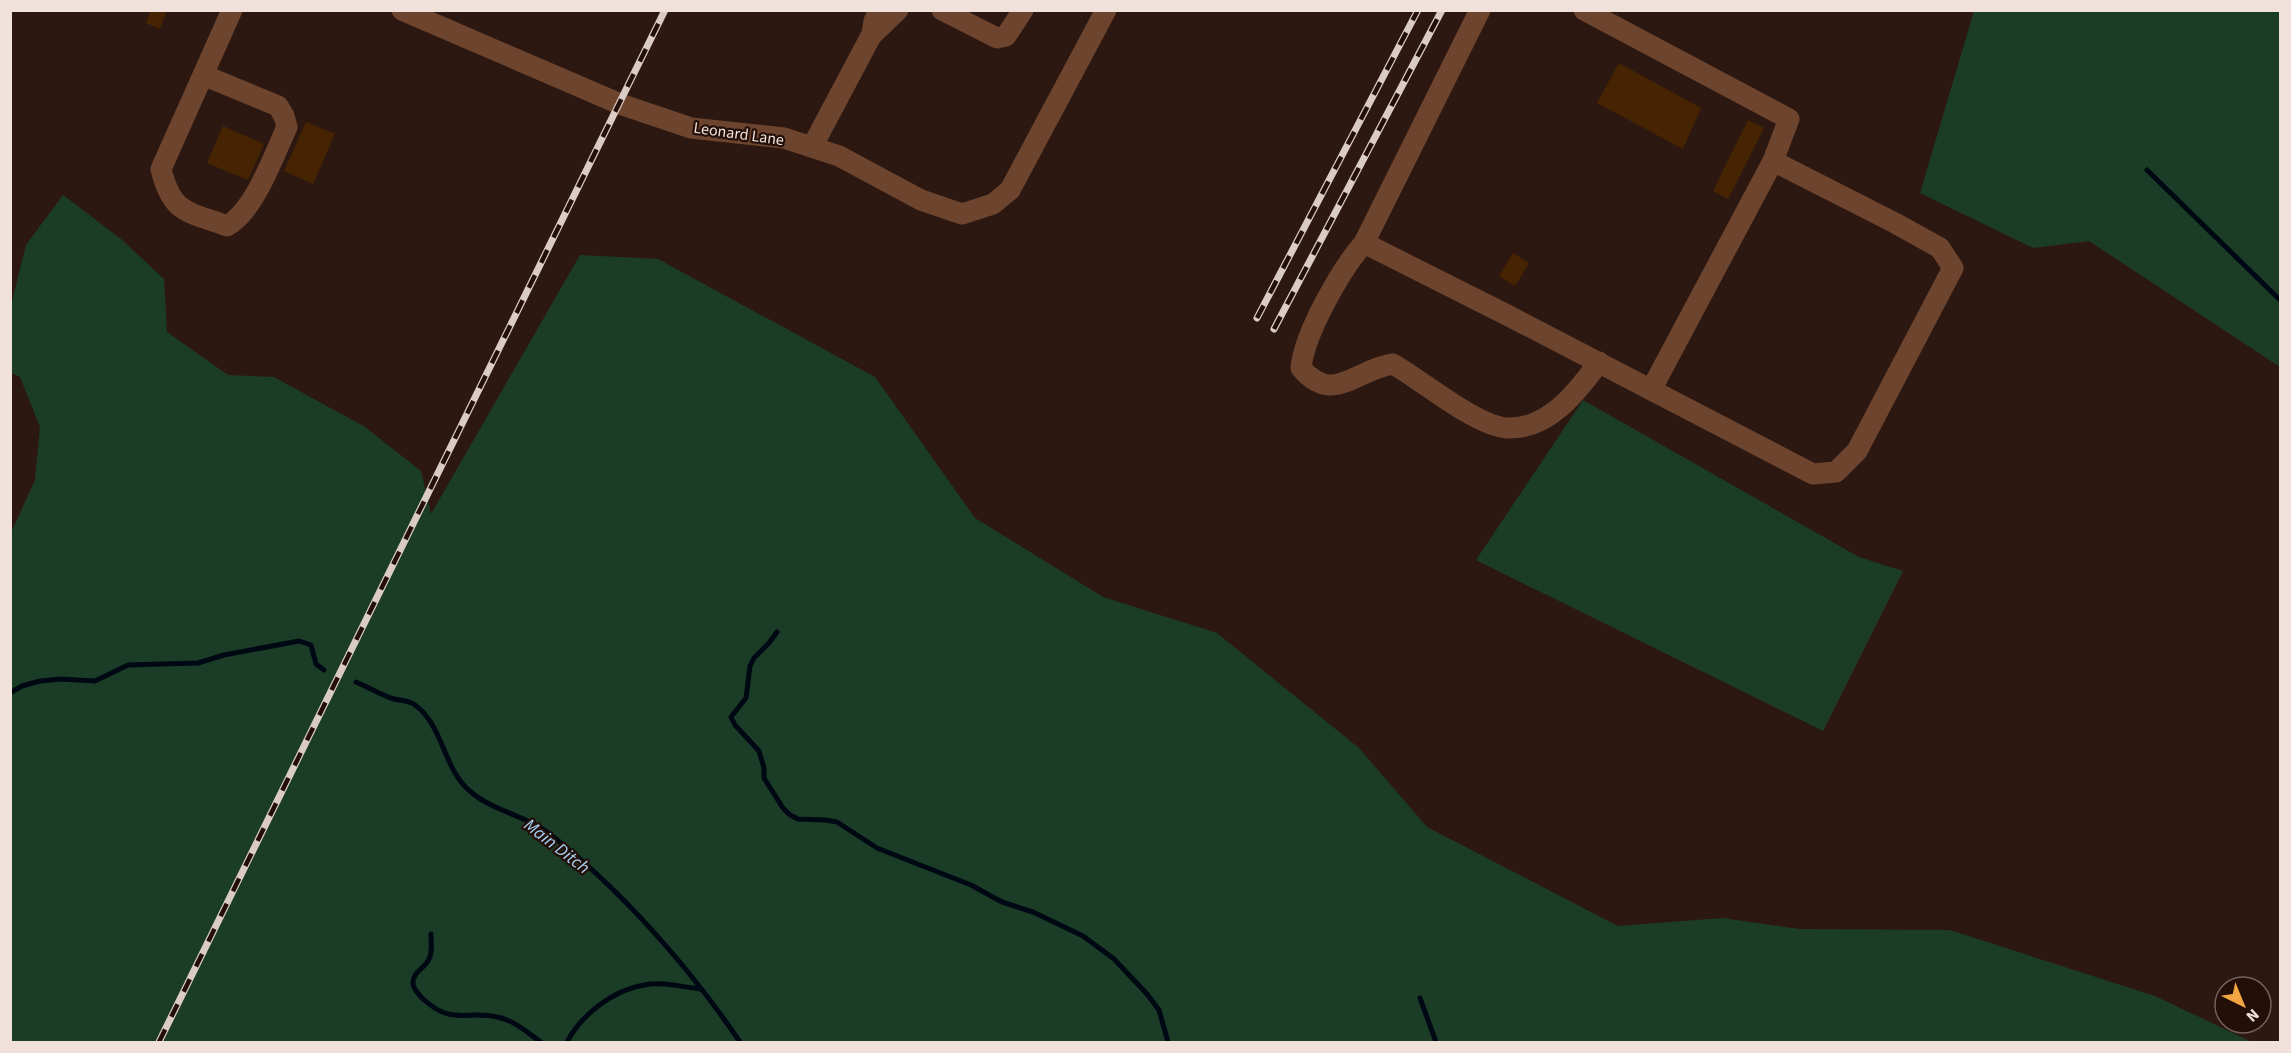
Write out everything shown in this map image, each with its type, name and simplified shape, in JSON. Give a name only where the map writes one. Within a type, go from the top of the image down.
[{"type":"street","points":[[203,75],[278,106],[287,127],[248,208],[237,220],[227,226],[179,208],[171,199],[161,169],[232,10]]},
{"type":"street","name":"Leonard Lane","points":[[402,10],[620,104],[691,128],[784,138],[812,147],[839,156],[921,200],[962,214],[993,204],[1010,190],[1106,10]]},
{"type":"street","points":[[812,147],[872,34],[879,10]]},
{"type":"street","points":[[872,34],[898,10]]},
{"type":"street","points":[[942,10],[998,38],[1006,36],[1023,10]]},
{"type":"street","points":[[1480,10],[1364,243],[1337,280],[1302,354],[1301,368],[1308,377],[1323,385],[1338,386],[1381,366],[1393,364],[1478,417],[1508,428],[1525,427],[1550,415],[1584,383],[1599,362]]},
{"type":"street","points":[[1584,10],[1789,119],[1773,161],[1651,390]]},
{"type":"street","points":[[1364,243],[1814,474],[1836,472],[1857,451],[1953,268],[1940,248],[1773,161]]},
{"type":"green space","points":[[1974,11],[2280,11],[2280,367],[2089,241],[2033,248],[1920,193]]},
{"type":"green space","points":[[63,195],[121,239],[164,279],[167,332],[228,375],[274,377],[365,427],[421,471],[431,514],[580,255],[658,259],[875,377],[975,518],[1103,597],[1217,633],[1359,748],[1427,827],[1618,926],[1722,918],[1800,929],[1950,930],[2155,996],[2213,1024],[2213,1035],[2237,1035],[2252,1042],[11,1042],[10,535],[35,480],[40,427],[20,377],[11,373],[11,305],[26,245]]},
{"type":"green space","points":[[1583,400],[1859,557],[1903,571],[1823,731],[1476,560]]},
{"type":"building","points":[[151,10],[167,10],[160,29],[146,23]]},
{"type":"building","points":[[1619,63],[1701,108],[1683,149],[1597,103]]},
{"type":"building","points":[[1748,120],[1764,128],[1728,199],[1713,191]]},
{"type":"building","points":[[306,122],[335,134],[313,184],[284,171]]},
{"type":"building","points":[[223,126],[264,144],[248,180],[207,163]]},
{"type":"building","points":[[1513,253],[1529,263],[1515,286],[1499,276]]},
{"type":"waterway","points":[[2147,170],[2280,300]]},
{"type":"waterway","points":[[777,632],[754,658],[750,666],[746,698],[731,717],[735,725],[759,751],[764,768],[764,778],[783,808],[798,819],[837,822],[877,848],[971,885],[1002,902],[1033,912],[1083,936],[1114,959],[1147,994],[1159,1010],[1168,1042]]},
{"type":"waterway","name":"Main Ditch","points":[[10,693],[22,686],[40,681],[60,679],[95,681],[128,665],[198,663],[224,655],[299,641],[311,645],[316,664],[324,670]]},
{"type":"waterway","name":"Main Ditch","points":[[356,682],[389,697],[415,705],[432,724],[455,772],[471,792],[489,804],[529,821],[547,832],[627,903],[699,986],[740,1042]]},
{"type":"waterway","points":[[431,934],[430,958],[413,980],[414,988],[423,999],[433,1007],[451,1015],[486,1015],[509,1021],[541,1042]]},
{"type":"waterway","points":[[567,1042],[589,1013],[621,992],[644,985],[658,984],[700,989]]},
{"type":"waterway","points":[[1420,998],[1436,1042]]},
{"type":"railway","points":[[159,1042],[665,10]]},
{"type":"railway","points":[[1257,318],[1418,10]]},
{"type":"railway","points":[[1274,329],[1442,10]]}]
